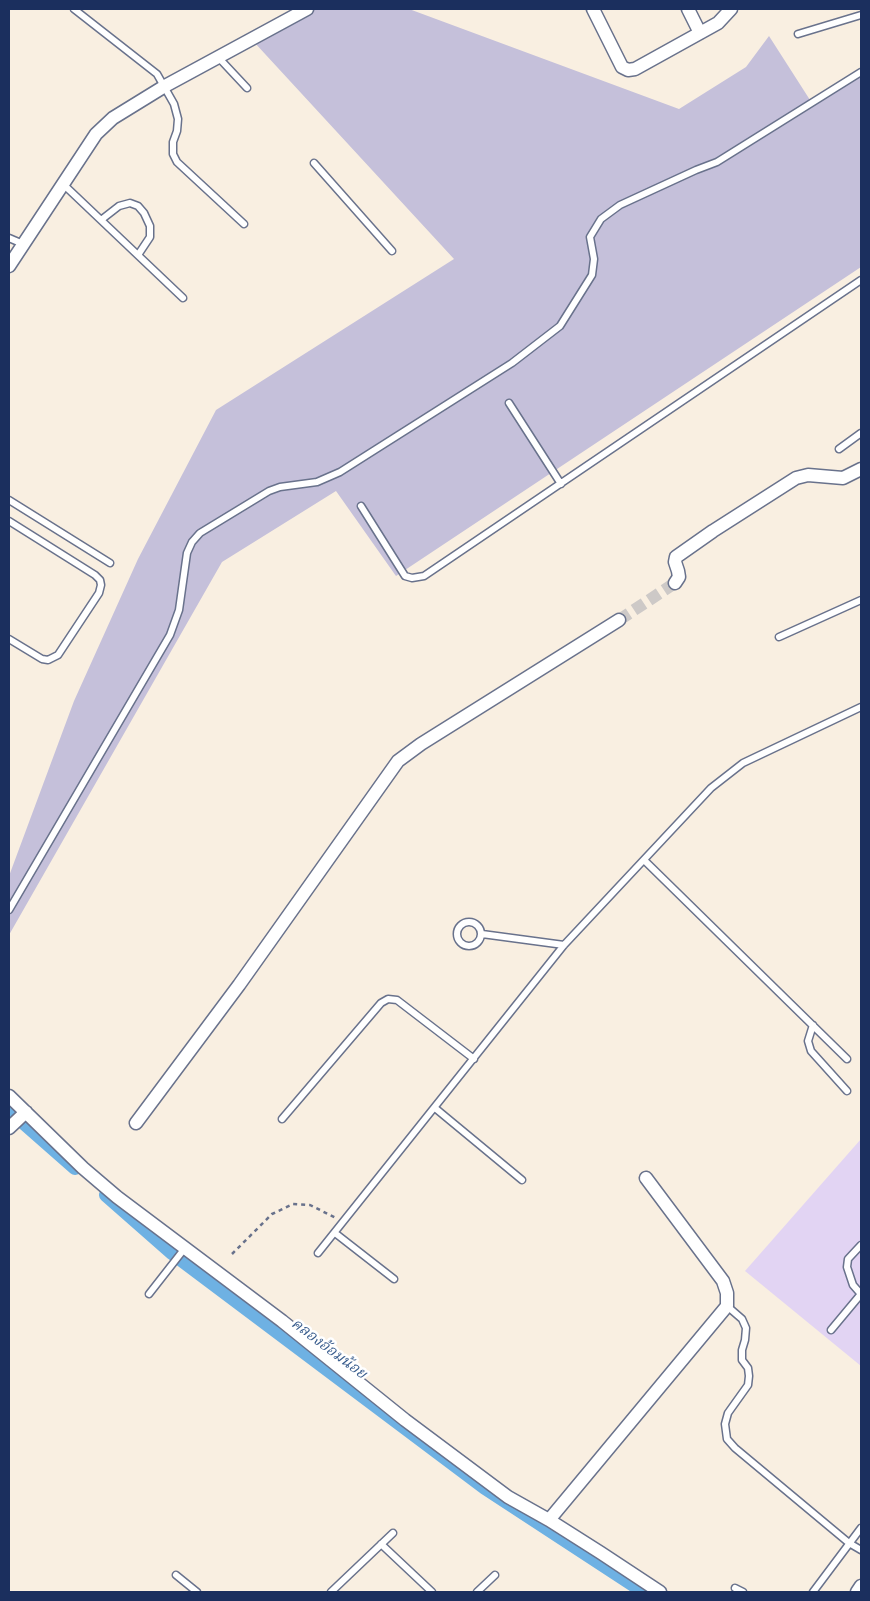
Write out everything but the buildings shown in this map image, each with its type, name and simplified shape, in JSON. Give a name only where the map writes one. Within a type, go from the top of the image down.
[{"type":"street","points":[[593,9],[622,67],[628,70],[635,70],[718,23],[731,9]]},
{"type":"street","points":[[688,9],[700,33]]},
{"type":"street","points":[[9,266],[96,134],[113,118],[165,86],[301,10]]},
{"type":"street","points":[[675,583],[679,577],[674,562],[676,557],[796,478],[808,475],[843,478],[861,469]]},
{"type":"street","points":[[136,1123],[239,985],[398,761],[421,744],[619,620]]},
{"type":"street","points":[[9,1096],[18,1120],[84,1168],[183,1251],[282,1321],[483,1480],[660,1592]]},
{"type":"street","points":[[549,1520],[727,1306],[727,1293],[723,1281],[646,1178]]},
{"type":"street","points":[[857,1592],[861,1586]]},
{"type":"lane","points":[[74,9],[157,74],[174,104],[178,119],[177,131],[173,142],[173,154],[177,162],[244,224]]},
{"type":"lane","points":[[798,34],[861,15]]},
{"type":"lane","points":[[218,57],[247,88]]},
{"type":"lane","points":[[9,910],[170,635],[179,610],[187,553],[192,542],[200,533],[280,486],[317,482],[340,472],[512,363],[560,326],[592,275],[594,259],[590,237],[601,219],[620,204],[717,162],[861,72]]},
{"type":"lane","points":[[314,164],[392,251]]},
{"type":"lane","points":[[63,184],[183,298]]},
{"type":"lane","points":[[101,220],[119,206],[130,204],[138,206],[144,213],[150,226],[150,237],[138,255]]},
{"type":"lane","points":[[9,238],[23,244]]},
{"type":"lane","points":[[361,506],[405,576],[412,578],[424,576],[861,280]]},
{"type":"lane","points":[[509,403],[561,484]]},
{"type":"lane","points":[[839,449],[861,433]]},
{"type":"lane","points":[[9,500],[110,563]]},
{"type":"lane","points":[[9,521],[96,575],[101,585],[99,593],[58,656],[48,660],[42,659],[9,639]]},
{"type":"lane","points":[[779,637],[861,600]]},
{"type":"lane","points":[[318,1253],[564,945],[711,788],[743,763],[861,707]]},
{"type":"lane","points":[[644,860],[847,1059]]},
{"type":"lane","points":[[469,921],[478,925],[482,934],[478,943],[469,947],[460,942],[456,933],[460,924],[469,921]]},
{"type":"lane","points":[[482,934],[564,945]]},
{"type":"lane","points":[[282,1119],[381,1003],[388,999],[397,1000],[474,1059]]},
{"type":"lane","points":[[812,1025],[808,1041],[811,1051],[846,1091]]},
{"type":"lane","points":[[435,1108],[522,1180]]},
{"type":"lane","points":[[335,1233],[394,1279]]},
{"type":"lane","points":[[831,1330],[861,1294],[853,1284],[847,1267],[848,1259],[861,1246]]},
{"type":"lane","points":[[149,1294],[183,1251]]},
{"type":"lane","points":[[727,1306],[742,1319],[746,1328],[742,1360],[748,1368],[749,1376],[748,1385],[728,1413],[725,1424],[727,1439],[735,1448],[849,1543],[861,1550]]},
{"type":"lane","points":[[813,1592],[861,1528]]},
{"type":"lane","points":[[332,1592],[393,1533]]},
{"type":"lane","points":[[381,1544],[432,1592]]},
{"type":"lane","points":[[176,1575],[197,1592]]},
{"type":"lane","points":[[477,1592],[495,1575]]},
{"type":"lane","points":[[735,1588],[743,1592]]},
{"type":"path","points":[[232,1254],[272,1214],[294,1204],[310,1205],[343,1223]]},
{"type":"shaded area","points":[[314,9],[409,9],[679,109],[746,67],[769,36],[810,100],[861,68],[861,267],[396,576],[336,491],[222,562],[9,935],[9,876],[74,701],[138,559],[216,410],[454,259],[254,42]]},
{"type":"shaded area","points":[[861,1139],[861,1366],[745,1271]]},
{"type":"waterway","name":"คลองอ้อมน้อย","points":[[9,1110],[75,1168]]},
{"type":"waterway","name":"คลองอ้อมน้อย","points":[[106,1195],[172,1253],[485,1488],[644,1592]]},
{"type":"tunnel","points":[[619,620],[675,583]]}]
